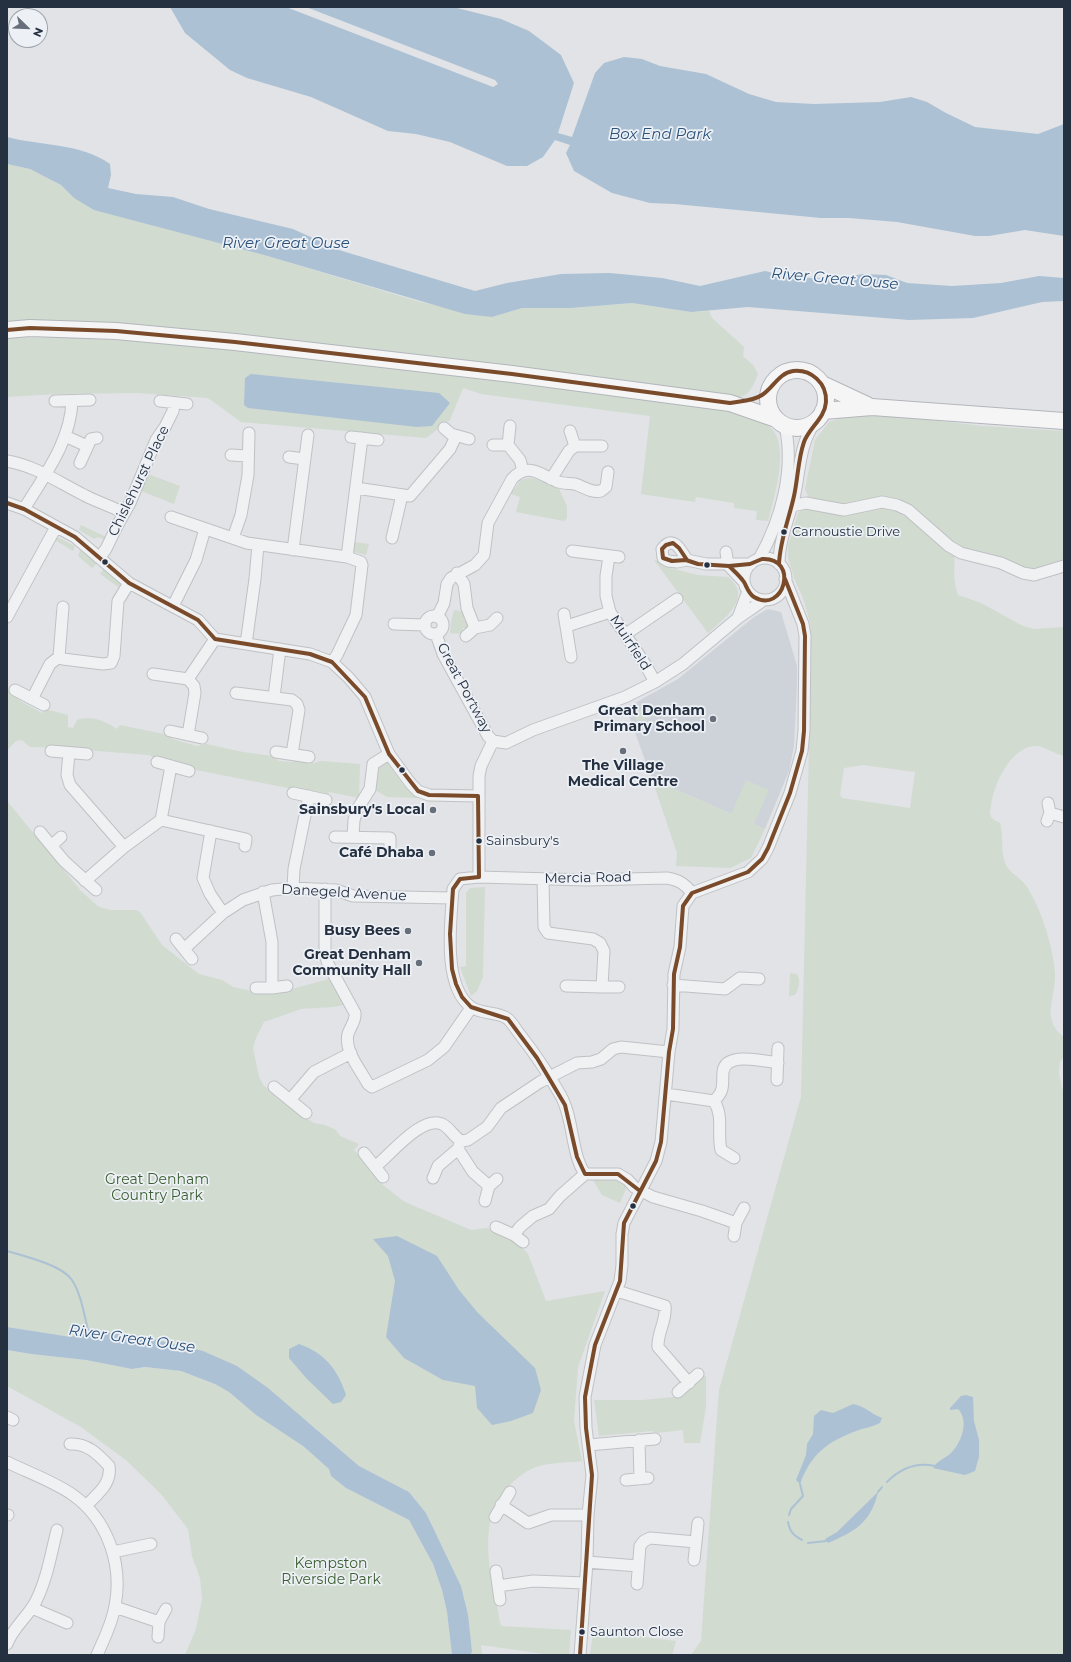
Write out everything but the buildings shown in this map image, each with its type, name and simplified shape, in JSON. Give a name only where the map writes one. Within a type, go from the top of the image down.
[{"type":"highway","points":[[7,330],[30,328],[116,331],[235,342],[512,374],[730,403],[800,428],[819,417],[872,407],[1064,421]]},
{"type":"highway","points":[[730,403],[757,398],[770,389],[775,381],[782,375],[799,370],[816,377],[822,384],[847,397],[872,407]]},
{"type":"highway","points":[[819,417],[826,402],[822,384]]},
{"type":"highway","points":[[770,389],[769,404],[780,422]]},
{"type":"street","points":[[55,401],[90,400]]},
{"type":"street","points":[[24,509],[65,436],[72,413],[72,401]]},
{"type":"street","points":[[160,401],[187,404]]},
{"type":"street","name":"Chislehurst Place","points":[[99,558],[106,549],[134,493],[156,440],[166,427],[173,411],[174,403]]},
{"type":"street","points":[[779,564],[780,543],[792,506],[804,441],[819,417]]},
{"type":"street","points":[[738,618],[746,587],[744,575],[755,561],[775,526],[782,502],[787,466],[788,439],[780,422]]},
{"type":"street","points":[[510,426],[508,445],[520,460],[523,471]]},
{"type":"street","points":[[444,428],[456,436],[469,439]]},
{"type":"street","points":[[570,431],[576,446]]},
{"type":"street","points":[[233,538],[241,515],[248,475],[247,456],[249,433]]},
{"type":"street","points":[[293,550],[308,435]]},
{"type":"street","points":[[65,436],[87,446]]},
{"type":"street","points":[[356,488],[410,496],[450,449],[456,436]]},
{"type":"street","points":[[347,557],[356,488],[357,437],[378,440]]},
{"type":"street","points":[[80,463],[91,439],[97,438]]},
{"type":"street","points":[[493,445],[508,445]]},
{"type":"street","points":[[552,479],[569,451],[576,446],[602,446]]},
{"type":"street","points":[[231,455],[247,456]]},
{"type":"street","points":[[289,457],[304,459]]},
{"type":"street","points":[[7,461],[23,464],[45,474],[85,496],[124,513]]},
{"type":"street","points":[[437,617],[444,603],[447,584],[457,573],[475,565],[484,555],[488,523],[512,479],[523,471],[540,472],[561,483],[575,484],[595,492],[610,488],[608,472]]},
{"type":"street","points":[[795,490],[806,503]]},
{"type":"street","points":[[392,538],[402,495]]},
{"type":"street","points":[[792,506],[806,503],[844,510],[882,502],[896,505],[908,510],[949,546],[961,553],[1001,563],[1023,573],[1034,575],[1064,566]]},
{"type":"street","points":[[7,503],[24,509],[84,544],[129,583],[198,620],[215,639],[310,654],[332,662],[349,678],[365,697],[389,754],[411,784],[423,793],[440,796],[478,796]]},
{"type":"street","points":[[171,517],[258,545],[347,557],[358,560],[362,565],[356,615],[337,655],[332,662]]},
{"type":"street","points":[[7,617],[56,527]]},
{"type":"street","points":[[173,606],[196,560],[205,529]]},
{"type":"street","points":[[580,1655],[588,1515],[592,1475],[585,1410],[590,1368],[599,1331],[617,1291],[622,1265],[622,1234],[627,1216],[656,1161],[659,1150],[666,1094],[669,1052],[673,1029],[674,985],[680,947],[683,906],[692,893],[748,872],[762,859],[768,848],[790,793],[799,765],[804,731],[805,636],[798,610],[784,571],[779,564],[773,560],[728,565],[696,564],[687,560],[677,545],[672,543],[658,547],[663,558],[668,561],[677,562],[687,560]]},
{"type":"street","points":[[246,644],[258,545]]},
{"type":"street","name":"Muirfield","points":[[572,551],[614,557],[606,576],[606,596],[610,612],[626,634],[655,682]]},
{"type":"street","points":[[726,552],[728,565],[752,596],[764,600]]},
{"type":"street","points":[[457,573],[464,584],[466,608],[475,628]]},
{"type":"street","points":[[479,877],[478,796],[481,766],[493,741],[506,743],[539,728],[625,697],[655,682],[683,664],[738,618],[764,600],[775,597],[781,592],[786,579]]},
{"type":"street","points":[[59,657],[63,659],[104,664],[111,663],[114,656],[118,602],[129,583]]},
{"type":"street","points":[[775,597],[798,610]]},
{"type":"street","points":[[626,634],[662,603],[677,599]]},
{"type":"street","points":[[59,657],[60,611]]},
{"type":"street","points":[[567,626],[610,612]]},
{"type":"street","points":[[564,614],[572,656]]},
{"type":"street","points":[[425,625],[429,618],[437,617]]},
{"type":"street","points":[[425,625],[428,632],[436,634],[441,630],[442,624],[437,617]]},
{"type":"street","points":[[466,636],[475,628],[490,625],[497,618]]},
{"type":"street","points":[[394,624],[425,625]]},
{"type":"street","name":"Great Portway","points":[[436,634],[443,654],[477,719],[493,741]]},
{"type":"street","points":[[188,679],[215,639]]},
{"type":"street","points":[[274,697],[280,649]]},
{"type":"street","points":[[32,699],[50,664],[59,657]]},
{"type":"street","points":[[152,674],[188,679],[194,686],[195,693],[188,735]]},
{"type":"street","points":[[16,690],[44,705]]},
{"type":"street","points":[[236,693],[292,700],[297,704],[299,710],[292,754]]},
{"type":"street","points":[[170,731],[202,738]]},
{"type":"street","points":[[51,751],[87,754]]},
{"type":"street","points":[[276,752],[309,757]]},
{"type":"street","points":[[69,753],[67,775],[70,784],[124,847]]},
{"type":"street","points":[[353,837],[354,820],[370,789],[373,764],[389,754]]},
{"type":"street","points":[[158,762],[189,771]]},
{"type":"street","points":[[85,881],[124,847],[161,820],[172,766]]},
{"type":"street","points":[[292,793],[326,800]]},
{"type":"street","points":[[293,888],[294,869],[309,796]]},
{"type":"street","points":[[1048,812],[1064,817]]},
{"type":"street","points":[[161,820],[246,839],[245,846]]},
{"type":"street","points":[[211,831],[203,878],[210,894],[223,913]]},
{"type":"street","points":[[40,832],[64,861],[96,890]]},
{"type":"street","points":[[52,845],[61,837]]},
{"type":"street","points":[[335,837],[390,838],[390,851]]},
{"type":"street","name":"Mercia Road","points":[[452,898],[453,889],[460,879],[479,877],[543,879],[667,878],[677,879],[686,885],[692,893]]},
{"type":"street","points":[[543,879],[544,927],[548,933],[593,939],[600,943],[604,952],[602,987]]},
{"type":"street","name":"Danegeld Avenue","points":[[184,949],[223,913],[243,900],[263,892],[293,888],[325,889],[336,890],[353,896],[452,898]]},
{"type":"street","points":[[325,889],[325,954],[328,964],[354,1013],[355,1017],[348,1034],[347,1043],[368,1084],[372,1087],[376,1086],[428,1060],[436,1054],[454,1034],[472,1008]]},
{"type":"street","points":[[263,892],[272,942],[272,988]]},
{"type":"street","points":[[452,898],[451,968],[454,981],[460,994],[472,1008],[499,1015],[510,1021],[550,1078],[562,1098],[570,1118],[578,1159],[585,1174]]},
{"type":"street","points":[[176,939],[192,959]]},
{"type":"street","points":[[674,985],[725,988],[740,978],[759,979]]},
{"type":"street","points":[[256,988],[287,986]]},
{"type":"street","points":[[566,986],[619,987]]},
{"type":"street","points":[[433,1178],[442,1161],[459,1145],[495,1123],[501,1108],[577,1062],[592,1062],[601,1059],[616,1048],[669,1052]]},
{"type":"street","points":[[777,1080],[778,1048]]},
{"type":"street","points":[[290,1100],[314,1072],[351,1053]]},
{"type":"street","points":[[714,1101],[721,1094],[723,1087],[723,1071],[726,1064],[733,1059],[778,1063]]},
{"type":"street","points":[[274,1087],[306,1113]]},
{"type":"street","points":[[666,1094],[714,1101]]},
{"type":"street","points":[[714,1101],[721,1119],[719,1142],[721,1150],[734,1158]]},
{"type":"street","points":[[376,1166],[414,1132],[432,1123],[444,1126],[454,1137],[473,1172],[493,1182],[486,1193],[486,1201]]},
{"type":"street","points":[[364,1152],[383,1177]]},
{"type":"street","points":[[514,1235],[520,1227],[533,1216],[549,1209],[560,1196],[585,1174],[618,1174],[640,1191],[653,1197],[702,1211],[736,1223]]},
{"type":"street","points":[[734,1236],[736,1223],[744,1208]]},
{"type":"street","points":[[496,1227],[514,1235],[523,1242]]},
{"type":"street","points":[[617,1291],[665,1306],[666,1311],[658,1340],[658,1347],[689,1382]]},
{"type":"street","points":[[678,1392],[698,1374]]},
{"type":"street","points":[[589,1445],[655,1439]]},
{"type":"street","points":[[626,1480],[644,1479],[639,1440]]},
{"type":"street","points":[[70,1444],[86,1446],[109,1466],[110,1478],[106,1485],[86,1506]]},
{"type":"street","points":[[7,1462],[62,1488],[86,1506],[101,1525],[113,1552],[117,1579],[115,1607],[111,1623],[97,1655]]},
{"type":"street","points":[[495,1517],[510,1492]]},
{"type":"street","points":[[501,1505],[528,1522],[550,1515],[588,1515]]},
{"type":"street","points":[[694,1560],[698,1523]]},
{"type":"street","points":[[7,1644],[14,1630],[32,1608],[44,1583],[57,1530]]},
{"type":"street","points":[[637,1584],[640,1546],[644,1541],[650,1538],[696,1542]]},
{"type":"street","points":[[113,1552],[146,1543]]},
{"type":"street","points":[[586,1562],[638,1566]]},
{"type":"street","points":[[496,1571],[500,1600]]},
{"type":"street","points":[[498,1586],[533,1581],[585,1583]]},
{"type":"street","points":[[115,1607],[159,1622]]},
{"type":"street","points":[[32,1608],[67,1623]]},
{"type":"street","points":[[158,1637],[159,1622],[166,1610]]},
{"type":"shaded area","name":"Great Denham Primary School","points":[[768,609],[781,612],[797,666],[797,683],[794,746],[789,771],[765,829],[652,779],[626,708],[678,679],[754,617]]},
{"type":"green space","points":[[7,164],[30,169],[61,185],[74,198],[163,228],[264,255],[420,302],[492,317],[522,308],[571,308],[632,303],[691,312],[709,311],[712,318],[744,347],[743,356],[754,366],[758,374],[751,389],[744,396],[718,398],[7,326]]},
{"type":"green space","points":[[63,337],[161,343],[348,362],[734,410],[768,426],[777,436],[780,459],[777,486],[768,521],[756,520],[757,511],[734,508],[734,503],[696,497],[695,502],[641,494],[650,416],[481,394],[463,388],[450,420],[426,438],[241,422],[208,398],[137,393],[56,394],[7,397],[7,338]]},
{"type":"green space","points":[[849,415],[904,417],[983,426],[1064,431],[1064,569],[1039,577],[955,554],[954,570],[955,585],[958,595],[981,603],[1021,625],[1033,629],[1064,627],[1064,756],[1042,747],[1035,746],[1026,748],[1018,753],[1004,769],[999,778],[992,798],[990,815],[1000,823],[1003,855],[1006,865],[1027,887],[1046,928],[1052,951],[1055,973],[1051,1016],[1057,1030],[1064,1037],[1064,1056],[1060,1062],[1059,1073],[1064,1097],[1064,1655],[691,1655],[701,1641],[719,1390],[801,1097],[811,659],[810,623],[803,598],[794,578],[788,557],[788,546],[798,513],[806,506],[809,498],[805,489],[815,440],[829,422]],"holes":[[[863,765],[915,772],[910,808],[842,798],[840,795],[844,768]]]},
{"type":"green space","points":[[148,474],[180,486],[174,504],[141,491]]},
{"type":"green space","points":[[528,478],[536,479],[559,489],[567,506],[567,518],[564,521],[516,512],[520,497],[511,494],[521,480]]},
{"type":"green space","points":[[81,525],[106,537],[105,540],[98,537],[94,539],[79,530]]},
{"type":"green space","points":[[57,537],[75,546],[73,551],[55,540]]},
{"type":"green space","points":[[75,541],[98,562],[92,568],[78,556],[80,551],[78,546],[74,543]]},
{"type":"green space","points":[[354,542],[369,544],[366,555],[354,552]]},
{"type":"green space","points":[[654,560],[659,561],[667,567],[697,575],[728,577],[735,585],[738,592],[734,607],[722,621],[708,633]]},
{"type":"green space","points":[[104,568],[120,582],[121,589],[100,574]]},
{"type":"green space","points":[[454,610],[464,612],[464,620],[468,621],[468,628],[463,628],[462,634],[450,633]]},
{"type":"green space","points":[[7,689],[13,692],[20,701],[42,713],[45,709],[68,715],[68,727],[73,728],[77,720],[87,718],[103,721],[117,729],[120,725],[169,735],[172,739],[197,746],[206,744],[243,752],[272,756],[279,761],[293,762],[296,759],[309,764],[321,761],[360,764],[359,798],[329,792],[328,796],[324,793],[296,788],[293,789],[191,769],[188,765],[164,757],[159,760],[149,755],[85,750],[82,748],[30,747],[22,740],[16,741],[7,750]]},
{"type":"green space","points":[[654,705],[657,715],[637,722],[633,712]]},
{"type":"green space","points":[[386,761],[404,786],[419,798],[387,797],[375,790],[375,769]]},
{"type":"green space","points":[[652,779],[731,814],[746,780],[769,790],[754,824],[765,829],[751,858],[730,868],[676,866],[677,853]]},
{"type":"green space","name":"Great Denham Country Park","points":[[7,801],[81,891],[99,907],[111,910],[136,910],[140,912],[162,945],[199,974],[222,980],[233,987],[257,992],[277,993],[329,979],[344,1005],[301,1009],[264,1022],[253,1048],[259,1077],[264,1086],[304,1117],[314,1123],[325,1125],[336,1130],[340,1136],[359,1144],[354,1150],[384,1186],[405,1202],[471,1230],[486,1228],[501,1232],[516,1241],[528,1254],[546,1301],[605,1291],[578,1367],[574,1421],[582,1461],[541,1465],[518,1478],[509,1486],[498,1501],[491,1518],[489,1535],[488,1553],[501,1626],[571,1630],[569,1655],[551,1655],[481,1645],[482,1655],[470,1655],[472,1652],[461,1586],[426,1513],[409,1492],[359,1466],[308,1422],[88,1330],[71,1337],[7,1327]]},
{"type":"green space","points":[[485,887],[483,977],[477,991],[471,996],[460,967],[466,966],[466,893],[470,888]]},
{"type":"green space","points":[[790,973],[797,974],[799,982],[795,995],[789,996]]},
{"type":"green space","points":[[611,1177],[628,1184],[620,1203],[602,1195],[593,1180]]},
{"type":"green space","name":"Kempston Riverside Park","points":[[7,1350],[86,1360],[132,1369],[145,1367],[181,1371],[215,1384],[229,1392],[256,1415],[303,1446],[329,1469],[331,1476],[346,1488],[409,1520],[433,1564],[442,1590],[447,1612],[452,1655],[185,1655],[196,1629],[202,1599],[200,1578],[192,1556],[188,1529],[161,1494],[127,1461],[81,1427],[7,1386]]},
{"type":"green space","points":[[703,1375],[706,1376],[706,1407],[700,1443],[684,1443],[683,1430],[656,1433],[652,1431],[599,1436],[594,1400],[643,1400],[674,1397]]},
{"type":"green space","points":[[594,1625],[650,1638],[676,1641],[672,1655],[590,1655]]},
{"type":"water","name":"Box End Park","points":[[170,7],[286,7],[493,87],[498,84],[495,80],[306,7],[453,7],[501,19],[529,31],[561,55],[574,83],[558,133],[572,137],[595,73],[604,63],[624,57],[642,59],[660,66],[706,74],[749,94],[776,102],[814,104],[880,102],[911,97],[927,102],[975,127],[1038,134],[1064,124],[1064,236],[1025,230],[989,236],[975,236],[897,222],[849,218],[821,218],[650,203],[612,193],[574,171],[566,153],[570,145],[555,140],[543,157],[527,166],[507,166],[450,142],[416,134],[388,131],[311,97],[247,78],[230,70],[185,33]]},
{"type":"water","name":"River Great Ouse","points":[[7,137],[74,149],[99,157],[110,164],[111,175],[108,188],[136,194],[173,197],[209,209],[293,229],[339,250],[475,291],[507,283],[561,274],[610,273],[662,278],[700,286],[765,271],[790,277],[834,279],[863,274],[886,275],[907,283],[952,286],[1001,283],[1039,276],[1064,278],[1064,301],[1042,302],[973,318],[909,320],[748,307],[691,312],[632,303],[571,308],[522,308],[492,317],[465,314],[264,255],[94,210],[74,198],[61,185],[30,169],[7,164]]},
{"type":"water","points":[[251,374],[439,393],[450,403],[432,426],[417,427],[248,408],[244,405],[245,378]]},
{"type":"water","points":[[397,1236],[437,1256],[459,1290],[478,1313],[535,1368],[541,1390],[533,1413],[511,1421],[492,1425],[477,1408],[475,1386],[443,1380],[404,1358],[386,1337],[395,1281],[388,1256],[373,1239]]},
{"type":"water","name":"River Great Ouse","points":[[7,1327],[71,1337],[88,1330],[148,1338],[203,1351],[237,1366],[268,1388],[359,1466],[409,1492],[426,1513],[461,1586],[468,1615],[472,1652],[470,1655],[452,1655],[447,1612],[442,1590],[433,1564],[409,1520],[346,1488],[331,1476],[329,1469],[303,1446],[256,1415],[229,1392],[215,1384],[181,1371],[145,1367],[132,1369],[86,1360],[7,1350]]},
{"type":"water","points":[[299,1344],[316,1352],[334,1370],[346,1395],[341,1402],[333,1404],[307,1379],[289,1358],[289,1349]]},
{"type":"water","points":[[966,1395],[973,1397],[974,1421],[979,1440],[979,1457],[975,1471],[965,1475],[933,1468],[954,1450],[961,1439],[964,1426],[962,1414],[958,1409],[950,1410],[950,1408],[961,1396]]},
{"type":"water","points":[[853,1404],[861,1406],[882,1418],[880,1423],[846,1435],[821,1450],[809,1465],[800,1484],[796,1480],[806,1455],[807,1444],[813,1434],[814,1416],[821,1410],[833,1413]]},
{"type":"water","points":[[878,1492],[871,1512],[866,1519],[846,1535],[828,1543],[825,1539],[837,1532]]},
{"type":"waterway","name":"River Great Ouse","points":[[7,1251],[32,1258],[52,1266],[67,1275],[72,1280],[78,1291],[88,1330]]},
{"type":"waterway","points":[[887,1482],[903,1470],[921,1465],[935,1466]]},
{"type":"waterway","points":[[789,1515],[791,1509],[803,1496],[800,1484]]},
{"type":"waterway","points":[[878,1492],[882,1487]]},
{"type":"waterway","points":[[788,1522],[792,1533],[802,1540]]},
{"type":"waterway","points":[[808,1543],[826,1541]]},
{"type":"transit line","points":[[7,330],[30,328],[116,331],[235,342],[512,374],[730,403],[758,397],[766,392],[788,372],[806,372],[821,383],[826,395],[826,402],[823,413],[809,432],[802,448],[794,496],[783,538],[779,564]]},
{"type":"transit line","points":[[7,503],[24,509],[75,537],[129,583],[198,620],[215,639],[310,654],[332,662],[365,697],[389,754],[418,791],[429,795],[478,796],[479,877],[460,879],[453,889],[450,934],[452,969],[456,984],[462,997],[471,1007],[508,1019],[537,1058],[565,1105],[577,1157],[585,1174],[618,1174],[640,1191]]},
{"type":"transit line","points":[[687,560],[679,548],[673,543],[666,545],[662,549],[663,558],[672,561],[686,560],[698,564],[729,566]]},
{"type":"transit line","points":[[762,559],[774,561],[781,567],[784,575],[784,584],[780,592],[773,598],[765,600],[754,597],[749,592],[744,582],[729,566],[750,564],[762,559]]},
{"type":"transit line","points":[[580,1655],[592,1475],[586,1428],[585,1397],[595,1345],[620,1281],[624,1223],[656,1161],[661,1142],[669,1052],[673,1029],[674,974],[680,947],[683,906],[692,893],[748,872],[762,859],[768,848],[790,793],[802,751],[804,731],[805,636],[803,624],[785,579]]},
{"type":"place","name":"Carnoustie Drive","points":[[784,532]]},
{"type":"place","name":"Great Denham Primary School","points":[[713,719]]},
{"type":"place","name":"The Village Medical Centre","points":[[623,751]]},
{"type":"place","name":"Sainsbury's Local","points":[[433,810]]},
{"type":"place","name":"Sainsbury's","points":[[479,841]]},
{"type":"place","name":"Café Dhaba","points":[[432,853]]},
{"type":"place","name":"Busy Bees","points":[[408,931]]},
{"type":"place","name":"Great Denham Community Hall","points":[[419,963]]},
{"type":"place","name":"Saunton Close","points":[[582,1632]]}]
